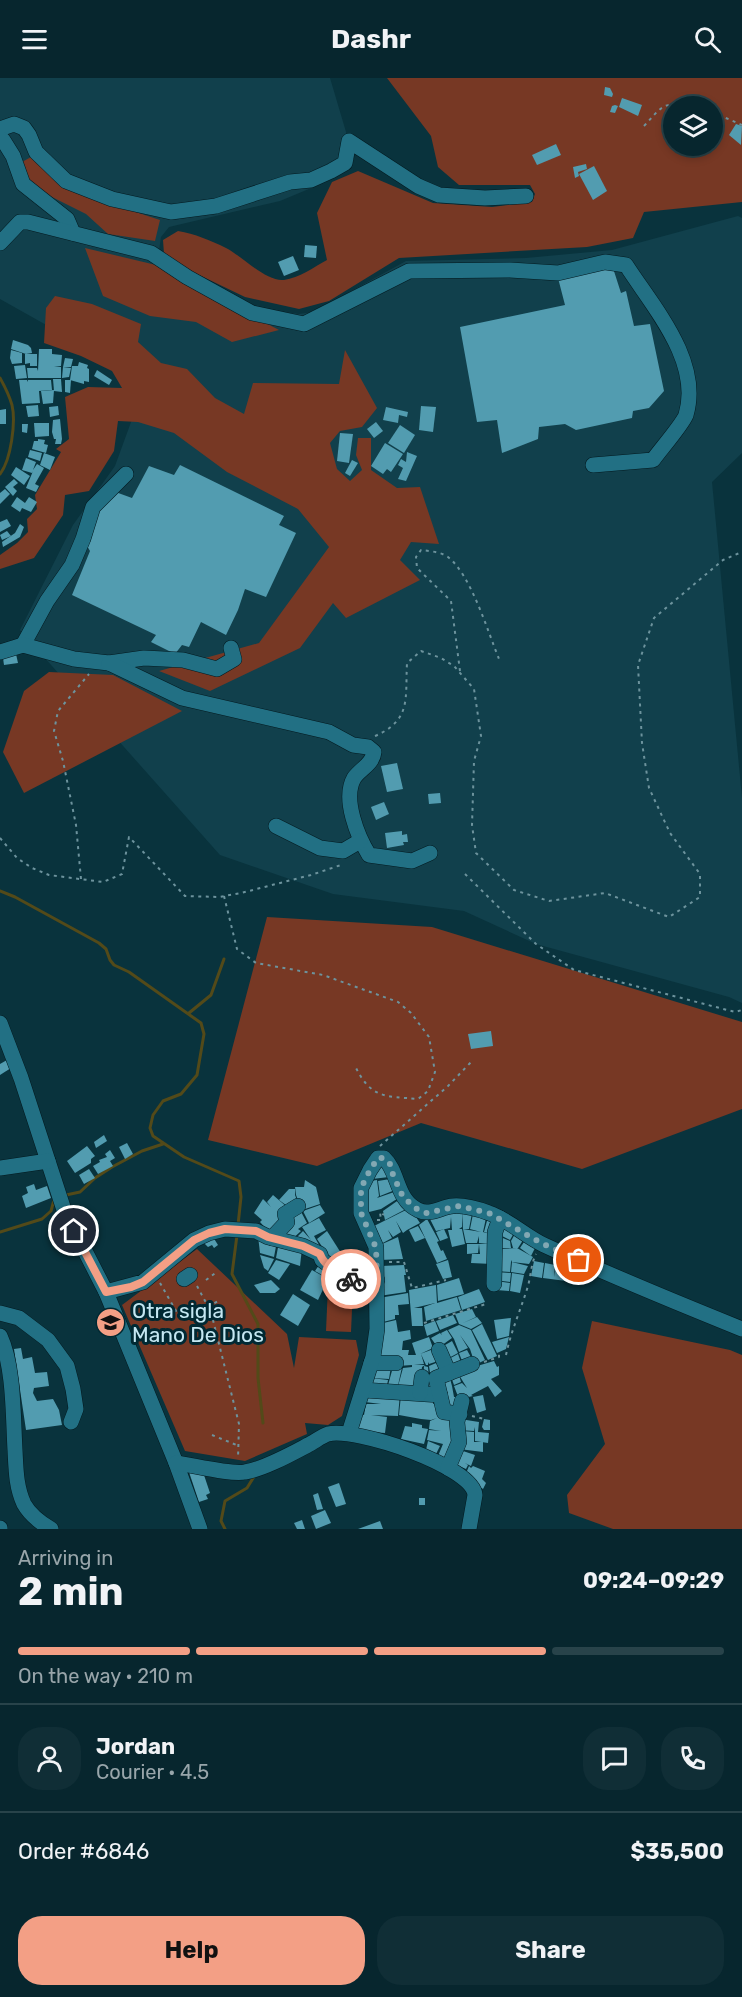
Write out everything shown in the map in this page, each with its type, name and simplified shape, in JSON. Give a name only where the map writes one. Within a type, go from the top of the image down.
[{"type":"street","points":[[0,129],[14,124],[24,128],[36,152],[66,181],[112,199],[171,212],[216,206],[290,182],[311,180],[345,163],[349,141],[418,186],[439,195],[486,198],[526,196]]},
{"type":"street","points":[[0,140],[3,140],[13,156],[23,184],[67,219],[73,233]]},
{"type":"street","points":[[0,243],[20,222],[38,224],[151,253],[187,277],[252,313],[304,324],[409,271],[510,270],[558,273],[605,262],[626,265],[677,341],[689,381],[686,416],[652,460],[593,465]]},
{"type":"street","points":[[23,645],[46,601],[72,566],[93,507],[126,474]]},
{"type":"street","points":[[0,652],[23,645],[74,659],[109,663],[144,658],[183,660],[217,669],[234,660],[231,648]]},
{"type":"street","points":[[109,663],[182,698],[329,732],[352,745],[368,747],[374,752],[373,758],[354,779],[349,798],[360,841],[369,855],[412,861],[430,853]]},
{"type":"street","points":[[276,826],[320,848],[343,851],[360,841]]},
{"type":"street","points":[[0,1023],[6,1058],[21,1078],[64,1210],[106,1292],[176,1463],[200,1529]]},
{"type":"street","points":[[349,1433],[371,1363],[377,1329],[376,1248],[361,1213],[361,1188],[378,1158],[384,1158],[391,1165],[403,1197],[418,1210],[426,1213],[459,1206],[489,1213],[541,1243],[635,1286],[742,1329]]},
{"type":"street","points":[[0,1168],[48,1161]]},
{"type":"street","points":[[272,1238],[287,1222],[285,1214],[298,1206]]},
{"type":"street","points":[[494,1284],[495,1232],[500,1218]]},
{"type":"street","points":[[106,1292],[137,1285],[194,1240],[225,1229],[256,1231],[272,1238],[303,1246],[320,1254],[322,1260],[351,1281],[357,1267],[364,1278],[377,1280]]},
{"type":"street","points":[[0,1313],[19,1318],[48,1340],[67,1366],[74,1389],[76,1409],[71,1422]]},
{"type":"street","points":[[0,1336],[6,1349],[12,1404],[16,1481],[25,1506],[38,1521],[51,1529]]},
{"type":"street","points":[[439,1350],[449,1373]]},
{"type":"street","points":[[371,1363],[396,1363]]},
{"type":"street","points":[[448,1468],[459,1442],[457,1422],[461,1409],[444,1412],[436,1378],[472,1364]]},
{"type":"street","points":[[420,1393],[422,1377]]},
{"type":"street","points":[[363,1390],[440,1395]]},
{"type":"street","points":[[176,1463],[244,1473],[285,1457],[328,1434],[349,1433],[417,1452],[448,1468],[475,1490],[469,1529]]},
{"type":"path","points":[[644,126],[663,106]]},
{"type":"path","points":[[723,117],[742,125]]},
{"type":"path","points":[[461,674],[451,602],[417,568],[416,557],[421,550],[433,551],[448,557],[462,573],[472,591],[499,659]]},
{"type":"path","points":[[352,745],[389,730],[405,711],[407,663],[421,651],[441,658],[454,666],[474,689],[481,736],[474,761],[472,825],[476,852],[514,890],[549,901],[605,893],[669,917],[700,897],[700,874],[670,833],[649,788],[642,743],[638,665],[654,618],[723,560],[742,552]]},
{"type":"path","points":[[81,879],[76,825],[63,761],[54,731],[58,711],[89,674]]},
{"type":"path","points":[[0,838],[17,858],[32,868],[49,875],[102,882],[122,874],[129,837],[185,896],[224,896],[272,886],[344,864]]},
{"type":"path","points":[[465,874],[536,944],[574,970],[735,1012],[742,1010]]},
{"type":"path","points":[[224,896],[237,949],[256,963],[323,975],[398,1002],[411,1013],[429,1037],[435,1072],[428,1091],[418,1100],[376,1094],[363,1082],[355,1066]]},
{"type":"path","points":[[378,1158],[380,1144],[448,1086],[472,1060]]},
{"type":"path","points":[[506,1355],[532,1264],[541,1243]]},
{"type":"path","points":[[392,1262],[405,1262],[412,1288],[446,1280]]},
{"type":"path","points":[[207,1280],[218,1271]]},
{"type":"path","points":[[154,1273],[180,1318]]},
{"type":"path","points":[[208,1307],[218,1301]]},
{"type":"path","points":[[424,1323],[486,1304]]},
{"type":"path","points":[[211,1312],[239,1424],[238,1472]]},
{"type":"path","points":[[472,1364],[496,1359],[499,1354]]},
{"type":"path","points":[[212,1435],[239,1446]]},
{"type":"shaded area","points":[[0,78],[330,78],[354,159],[352,167],[316,186],[280,201],[169,227],[161,237],[159,251],[254,308],[299,314],[313,312],[406,261],[526,258],[612,250],[738,216],[742,218],[742,453],[712,482],[742,798],[742,1003],[729,997],[536,944],[464,911],[333,894],[220,855],[20,630],[73,525],[115,466],[146,381],[0,299]]},
{"type":"shaded area","points":[[387,78],[742,78],[742,202],[644,212],[633,238],[587,247],[399,258],[329,301],[299,309],[245,297],[170,261],[164,254],[163,240],[178,231],[226,248],[254,268],[277,280],[295,277],[327,260],[317,213],[332,182],[358,171],[433,203],[492,207],[532,202],[535,194],[530,185],[459,185],[438,167],[431,136]]},
{"type":"shaded area","points":[[31,157],[87,196],[160,220],[155,241],[108,234],[86,214],[52,197],[30,181],[22,162]]},
{"type":"shaded area","points":[[85,248],[156,265],[279,330],[232,342],[196,322],[150,316],[103,296]]},
{"type":"shaded area","points":[[55,296],[92,304],[141,324],[138,342],[161,363],[187,369],[215,398],[244,414],[253,383],[339,384],[345,350],[377,408],[362,427],[340,431],[330,443],[337,469],[350,481],[362,470],[356,455],[358,438],[371,438],[371,470],[397,488],[420,487],[439,544],[411,542],[400,560],[420,580],[346,618],[333,603],[300,648],[210,691],[159,671],[259,643],[329,547],[298,509],[227,472],[174,433],[138,422],[118,421],[114,451],[89,491],[65,495],[63,515],[34,558],[0,569],[0,555],[28,532],[27,519],[37,509],[35,495],[61,452],[56,449],[69,439],[65,397],[88,387],[122,388],[112,371],[81,356],[44,343],[46,308]]},
{"type":"shaded area","points":[[49,672],[113,675],[182,711],[24,793],[3,752],[24,691]]},
{"type":"shaded area","points":[[267,917],[432,927],[742,1022],[742,1109],[582,1169],[421,1123],[317,1166],[208,1140]]},
{"type":"shaded area","points":[[197,1249],[287,1334],[294,1368],[299,1337],[356,1340],[359,1355],[342,1416],[328,1425],[305,1423],[307,1434],[245,1461],[185,1451],[122,1305]]},
{"type":"shaded area","points":[[328,1286],[353,1287],[351,1332],[326,1331]]},
{"type":"shaded area","points":[[592,1321],[730,1350],[742,1355],[742,1529],[613,1529],[569,1513],[567,1495],[605,1444],[582,1368]]},
{"type":"building","points":[[605,87],[610,88],[612,97],[604,95]]},
{"type":"building","points":[[622,98],[642,105],[638,116],[619,107]]},
{"type":"building","points":[[612,106],[618,106],[615,113],[610,112]]},
{"type":"building","points":[[736,124],[742,126],[741,145],[729,135]]},
{"type":"building","points":[[556,144],[561,155],[537,165],[532,155]]},
{"type":"building","points":[[586,164],[587,169],[578,172],[579,176],[575,178],[573,167]]},
{"type":"building","points":[[594,166],[607,191],[593,200],[579,174]]},
{"type":"building","points":[[305,245],[317,246],[316,258],[304,257]]},
{"type":"building","points":[[293,256],[299,270],[284,276],[278,262]]},
{"type":"building","points":[[613,268],[621,293],[626,291],[634,326],[650,324],[664,391],[649,408],[633,411],[632,418],[576,430],[565,424],[539,427],[538,439],[502,453],[497,420],[477,422],[460,327],[565,305],[558,278]]},
{"type":"building","points":[[13,340],[28,345],[32,353],[26,354],[11,349]]},
{"type":"building","points":[[39,349],[52,349],[52,354],[62,355],[61,366],[54,367],[61,367],[61,378],[28,378],[27,368],[37,368],[38,371]]},
{"type":"building","points":[[11,350],[22,353],[22,363],[12,364]]},
{"type":"building","points":[[25,354],[37,354],[37,366],[30,366],[30,363],[25,364]]},
{"type":"building","points":[[65,358],[73,359],[71,367],[63,367]]},
{"type":"building","points":[[79,362],[88,365],[89,369],[89,382],[84,381],[84,384],[70,380],[72,366],[78,366]]},
{"type":"building","points":[[25,365],[27,378],[16,379],[14,366]]},
{"type":"building","points":[[63,367],[71,368],[69,377],[62,378]]},
{"type":"building","points":[[97,370],[112,380],[109,385],[94,376]]},
{"type":"building","points":[[53,379],[61,379],[62,392],[54,391]]},
{"type":"building","points":[[19,380],[27,380],[27,382],[28,380],[51,380],[52,390],[39,391],[40,403],[22,404]]},
{"type":"building","points":[[65,380],[71,380],[70,393],[65,392]]},
{"type":"building","points":[[54,390],[53,403],[43,404],[41,391]]},
{"type":"building","points":[[38,405],[39,416],[28,417],[26,406]]},
{"type":"building","points":[[58,406],[59,415],[50,417],[49,407]]},
{"type":"building","points":[[421,406],[436,407],[433,432],[419,430]]},
{"type":"building","points":[[386,407],[408,412],[407,417],[399,415],[398,423],[383,420]]},
{"type":"building","points":[[6,409],[6,424],[0,424],[0,410]]},
{"type":"building","points":[[60,419],[61,444],[55,444],[56,439],[52,432],[53,420]]},
{"type":"building","points":[[376,422],[383,431],[374,438],[367,429]]},
{"type":"building","points":[[34,423],[49,423],[49,436],[35,437]]},
{"type":"building","points":[[22,424],[28,424],[27,433],[22,432]]},
{"type":"building","points":[[400,425],[415,435],[404,453],[388,443]]},
{"type":"building","points":[[340,433],[353,434],[349,463],[337,461]]},
{"type":"building","points":[[45,440],[44,444],[48,445],[46,453],[32,449],[34,441]]},
{"type":"building","points":[[385,443],[403,454],[391,472],[387,469],[383,474],[371,466]]},
{"type":"building","points":[[30,450],[42,453],[40,461],[28,457]]},
{"type":"building","points":[[407,452],[417,456],[406,481],[398,479],[403,468],[398,465],[401,459],[406,462]]},
{"type":"building","points":[[44,453],[55,457],[50,470],[40,465]]},
{"type":"building","points":[[26,458],[36,462],[33,470],[37,464],[44,468],[35,484],[39,486],[36,492],[26,488],[33,471],[32,473],[22,470]]},
{"type":"building","points":[[352,460],[358,463],[350,476],[345,473]]},
{"type":"building","points":[[180,465],[284,516],[279,525],[296,533],[266,597],[245,589],[226,635],[201,622],[189,647],[182,645],[175,654],[151,642],[156,635],[72,595],[90,551],[83,539],[110,490],[132,498],[149,466],[174,475]]},
{"type":"building","points":[[16,467],[30,476],[24,485],[11,475]]},
{"type":"building","points":[[14,479],[18,483],[13,487],[17,491],[13,496],[5,487]]},
{"type":"building","points":[[5,489],[10,494],[0,504],[0,493]]},
{"type":"building","points":[[17,497],[25,503],[29,497],[37,502],[31,512],[22,508],[20,512],[11,506]]},
{"type":"building","points":[[7,519],[11,526],[0,532],[0,522]]},
{"type":"building","points":[[20,524],[24,527],[20,537],[3,547],[2,542],[15,533]]},
{"type":"building","points":[[7,531],[11,536],[2,540],[0,535]]},
{"type":"building","points":[[16,654],[18,663],[4,665],[3,658]]},
{"type":"building","points":[[397,763],[403,789],[387,792],[381,766]]},
{"type":"building","points":[[440,793],[441,803],[429,804],[428,794]]},
{"type":"building","points":[[384,802],[389,814],[376,820],[371,807]]},
{"type":"building","points":[[402,831],[402,835],[407,834],[408,842],[387,848],[385,833]]},
{"type":"building","points":[[491,1031],[493,1046],[471,1049],[468,1034]]},
{"type":"building","points":[[7,1060],[11,1068],[0,1075],[0,1064]]},
{"type":"building","points":[[104,1135],[107,1141],[96,1148],[94,1142]]},
{"type":"building","points":[[127,1143],[133,1154],[125,1159],[119,1147]]},
{"type":"building","points":[[87,1146],[95,1156],[91,1159],[91,1163],[75,1173],[67,1161]]},
{"type":"building","points":[[110,1150],[115,1158],[110,1161],[113,1166],[98,1174],[93,1166],[100,1162],[99,1160],[107,1157],[105,1154]]},
{"type":"building","points":[[385,1165],[389,1177],[372,1179],[376,1167]]},
{"type":"building","points":[[89,1169],[95,1178],[84,1184],[79,1175]]},
{"type":"building","points":[[390,1179],[395,1190],[380,1196],[378,1181]]},
{"type":"building","points":[[305,1180],[316,1187],[320,1204],[302,1210],[295,1187],[304,1187]]},
{"type":"building","points":[[377,1180],[379,1196],[377,1198],[397,1191],[400,1197],[381,1209],[369,1212],[365,1200],[366,1190],[370,1181]]},
{"type":"building","points":[[34,1184],[36,1190],[47,1186],[51,1198],[26,1208],[22,1196],[28,1193],[26,1187]]},
{"type":"building","points":[[289,1189],[295,1189],[298,1203],[290,1208],[279,1200]]},
{"type":"building","points":[[273,1195],[288,1208],[271,1234],[260,1222],[262,1220],[254,1213],[263,1199],[271,1207],[267,1202]]},
{"type":"building","points":[[400,1199],[406,1209],[385,1220],[383,1211]]},
{"type":"building","points":[[320,1205],[325,1213],[309,1223],[303,1211]]},
{"type":"building","points":[[299,1208],[307,1223],[298,1229],[301,1231],[289,1242],[277,1234]]},
{"type":"building","points":[[410,1208],[420,1223],[403,1233],[396,1221],[401,1232],[393,1237],[388,1230],[392,1238],[379,1245],[372,1227]]},
{"type":"building","points":[[451,1210],[451,1214],[462,1212],[462,1227],[459,1229],[462,1229],[465,1244],[452,1247],[448,1230],[452,1230],[451,1217],[450,1228],[436,1231],[430,1219]]},
{"type":"building","points":[[462,1211],[472,1213],[469,1229],[463,1229]]},
{"type":"building","points":[[473,1214],[486,1218],[483,1232],[493,1235],[492,1264],[471,1263],[472,1254],[480,1254],[479,1244],[489,1244],[479,1243],[479,1236],[477,1243],[466,1243],[463,1229],[481,1232],[470,1229]]},
{"type":"building","points":[[488,1217],[497,1219],[492,1234],[484,1232]]},
{"type":"building","points":[[319,1218],[326,1230],[314,1236],[322,1250],[293,1241],[303,1231],[311,1240],[302,1227]]},
{"type":"building","points":[[427,1219],[447,1259],[437,1263],[419,1225]]},
{"type":"building","points":[[501,1223],[515,1231],[510,1240],[496,1233]]},
{"type":"building","points":[[418,1226],[425,1238],[415,1242],[409,1230]]},
{"type":"building","points":[[444,1229],[448,1238],[440,1241],[436,1232]]},
{"type":"building","points":[[327,1231],[341,1253],[331,1260],[317,1239]]},
{"type":"building","points":[[516,1232],[525,1237],[518,1248],[513,1248],[511,1241]]},
{"type":"building","points":[[258,1236],[277,1241],[274,1257],[260,1253]]},
{"type":"building","points":[[498,1236],[510,1241],[511,1248],[498,1248]]},
{"type":"building","points":[[213,1237],[218,1245],[214,1248],[212,1245],[208,1247],[203,1242]]},
{"type":"building","points":[[398,1237],[403,1259],[380,1260],[380,1245]]},
{"type":"building","points":[[526,1239],[536,1246],[531,1256],[520,1248]]},
{"type":"building","points":[[279,1242],[302,1248],[300,1266],[276,1258]]},
{"type":"building","points":[[467,1244],[479,1244],[478,1253],[467,1254]]},
{"type":"building","points":[[517,1248],[533,1257],[529,1264],[512,1262],[512,1260],[510,1272],[496,1271],[499,1249]]},
{"type":"building","points":[[260,1255],[274,1259],[268,1271],[264,1268]]},
{"type":"building","points":[[558,1256],[569,1261],[566,1281],[543,1278],[545,1263],[555,1265],[554,1277]]},
{"type":"building","points":[[276,1260],[290,1264],[279,1280],[268,1273]]},
{"type":"building","points":[[448,1260],[452,1277],[443,1279],[436,1264]]},
{"type":"building","points":[[534,1261],[544,1263],[542,1278],[531,1276]]},
{"type":"building","points":[[321,1262],[336,1273],[331,1280],[315,1271]]},
{"type":"building","points":[[512,1262],[528,1266],[524,1274],[511,1272]]},
{"type":"building","points":[[404,1265],[406,1292],[379,1296],[381,1266]]},
{"type":"building","points":[[312,1270],[328,1279],[318,1300],[300,1290]]},
{"type":"building","points":[[496,1272],[511,1273],[510,1282],[495,1280]]},
{"type":"building","points":[[512,1273],[524,1275],[520,1293],[510,1291]]},
{"type":"building","points":[[459,1278],[464,1294],[438,1301],[437,1285]]},
{"type":"building","points":[[271,1280],[280,1289],[275,1293],[260,1293],[254,1285]]},
{"type":"building","points":[[496,1281],[510,1283],[509,1291],[496,1290]]},
{"type":"building","points":[[436,1285],[437,1303],[457,1297],[461,1310],[426,1321],[424,1307],[435,1303],[414,1308],[422,1308],[423,1326],[412,1326],[409,1290]]},
{"type":"building","points":[[479,1289],[485,1302],[462,1310],[458,1297]]},
{"type":"building","points":[[408,1293],[409,1304],[398,1305],[399,1315],[395,1315],[395,1319],[383,1322],[379,1298]]},
{"type":"building","points":[[293,1294],[310,1305],[298,1326],[280,1315]]},
{"type":"building","points":[[472,1309],[476,1317],[463,1323],[477,1317],[482,1323],[471,1329],[459,1324],[455,1314]]},
{"type":"building","points":[[453,1315],[457,1323],[440,1330],[436,1321]]},
{"type":"building","points":[[511,1318],[509,1336],[497,1339],[494,1320]]},
{"type":"building","points":[[396,1320],[398,1332],[410,1330],[411,1339],[403,1341],[402,1350],[409,1350],[408,1355],[416,1355],[412,1343],[429,1337],[433,1348],[420,1354],[431,1350],[441,1360],[429,1364],[428,1362],[426,1365],[421,1354],[424,1364],[414,1365],[425,1365],[422,1367],[419,1391],[397,1390],[403,1368],[412,1367],[412,1365],[398,1366],[376,1361],[379,1324]]},
{"type":"building","points":[[435,1321],[439,1331],[427,1336],[424,1325]]},
{"type":"building","points":[[482,1324],[497,1356],[488,1360],[472,1330]]},
{"type":"building","points":[[459,1325],[471,1330],[485,1360],[479,1363],[474,1361],[470,1349],[460,1335],[468,1348],[459,1352],[448,1330]]},
{"type":"building","points":[[447,1330],[452,1338],[438,1348],[431,1338],[440,1333],[442,1335],[441,1333]]},
{"type":"building","points":[[509,1337],[506,1349],[497,1353],[492,1342]]},
{"type":"building","points":[[452,1341],[458,1353],[445,1360],[440,1348]]},
{"type":"building","points":[[21,1348],[23,1359],[32,1357],[35,1373],[47,1372],[49,1386],[34,1388],[33,1393],[37,1401],[53,1399],[59,1410],[62,1425],[26,1430],[14,1349]]},
{"type":"building","points":[[467,1350],[473,1361],[464,1366],[459,1353]]},
{"type":"building","points":[[458,1354],[462,1365],[450,1371],[445,1361]]},
{"type":"building","points":[[441,1361],[438,1393],[426,1393],[423,1383],[424,1366],[428,1367],[429,1380],[431,1379],[429,1366]]},
{"type":"building","points":[[494,1361],[497,1367],[499,1366],[499,1375],[491,1379],[502,1391],[495,1397],[488,1386],[471,1395],[473,1396],[459,1399],[454,1386],[462,1383],[467,1388],[459,1375],[461,1382],[454,1385],[450,1374]]},
{"type":"building","points":[[391,1366],[389,1379],[372,1378],[373,1367]]},
{"type":"building","points":[[393,1367],[402,1367],[397,1390],[387,1389]]},
{"type":"building","points":[[449,1375],[454,1397],[457,1397],[458,1409],[445,1410],[438,1379]]},
{"type":"building","points":[[371,1378],[388,1380],[386,1390],[370,1389]]},
{"type":"building","points":[[367,1393],[400,1394],[398,1416],[371,1415],[387,1417],[385,1433],[358,1431],[360,1414],[364,1415],[366,1404],[381,1404],[365,1402]]},
{"type":"building","points":[[401,1395],[434,1396],[433,1404],[440,1402],[455,1415],[456,1440],[447,1462],[438,1456],[443,1444],[427,1440],[429,1430],[441,1431],[429,1429],[430,1421],[437,1418],[431,1420],[399,1415]]},
{"type":"building","points":[[483,1395],[486,1410],[477,1413],[473,1397]]},
{"type":"building","points":[[460,1419],[479,1422],[478,1432],[489,1433],[488,1443],[475,1441],[475,1427],[474,1431],[459,1430]]},
{"type":"building","points":[[484,1419],[490,1420],[490,1430],[484,1430],[482,1427]]},
{"type":"building","points":[[412,1423],[428,1429],[424,1444],[401,1439],[405,1426],[412,1427]]},
{"type":"building","points":[[461,1431],[474,1432],[474,1442],[483,1442],[483,1452],[459,1449]]},
{"type":"building","points":[[428,1441],[440,1446],[436,1454],[426,1450]]},
{"type":"building","points":[[457,1449],[475,1455],[471,1466],[465,1463],[468,1465],[466,1469],[452,1463]]},
{"type":"building","points":[[469,1466],[485,1471],[482,1479],[486,1483],[483,1489],[465,1476]]},
{"type":"building","points":[[189,1472],[203,1472],[210,1493],[206,1495],[208,1499],[199,1502]]},
{"type":"building","points":[[339,1483],[346,1504],[336,1507],[328,1487]]},
{"type":"building","points":[[318,1493],[323,1509],[317,1510],[313,1495]]},
{"type":"building","points":[[419,1498],[425,1498],[425,1505],[419,1505]]},
{"type":"building","points":[[325,1510],[331,1523],[316,1529],[311,1516]]},
{"type":"building","points":[[302,1520],[305,1529],[297,1529],[294,1523]]},
{"type":"building","points":[[380,1521],[383,1529],[358,1529]]},
{"type":"waterway","points":[[0,378],[7,391],[13,412],[12,441],[0,474]]},
{"type":"waterway","points":[[0,891],[99,943],[106,949],[114,965],[129,972],[201,1023],[204,1034],[197,1075],[181,1094],[163,1101],[153,1115],[150,1128],[153,1136],[184,1157],[239,1181],[241,1197],[238,1225]]},
{"type":"waterway","points":[[189,1013],[211,995],[224,959]]},
{"type":"waterway","points":[[66,1195],[80,1192],[112,1167],[142,1151],[163,1144]]},
{"type":"waterway","points":[[0,1232],[42,1219],[51,1211],[54,1200]]},
{"type":"waterway","points":[[237,1235],[232,1274],[258,1324],[258,1378],[263,1423]]},
{"type":"waterway","points":[[225,1529],[221,1521],[225,1501],[247,1488],[255,1475]]},
{"type":"way so far","points":[[351,1279],[357,1267],[364,1278],[377,1280],[376,1248],[361,1213],[361,1188],[378,1158],[384,1158],[391,1165],[403,1197],[418,1210],[426,1213],[459,1206],[489,1213],[541,1243],[579,1260]]},
{"type":"place","name":"Otra sigla Mano De Dios","points":[[111,1323]]},
{"type":"route","points":[[74,1231],[106,1292],[143,1282],[194,1240],[225,1229],[256,1231],[268,1237],[303,1246],[320,1254],[322,1260],[328,1265],[351,1281],[351,1279]]}]
